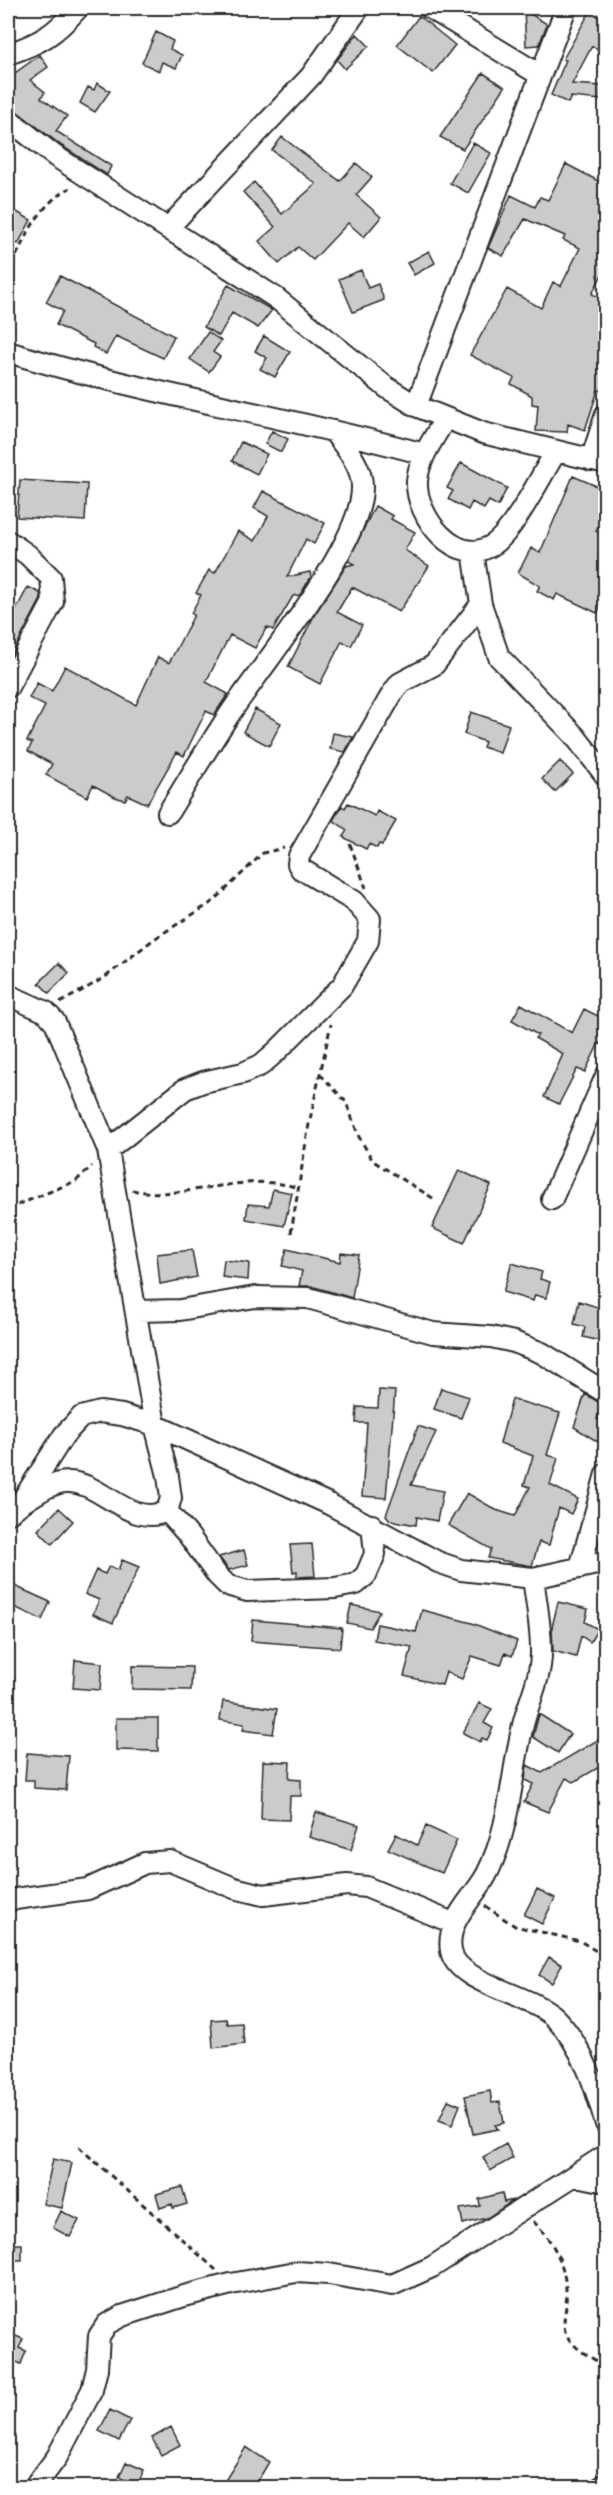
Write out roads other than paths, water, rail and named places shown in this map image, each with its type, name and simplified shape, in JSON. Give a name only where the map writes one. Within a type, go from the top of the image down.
[{"type":"street","points":[[8,54],[43,42],[78,8]]},
{"type":"street","points":[[169,227],[311,76],[359,8]]},
{"type":"street","points":[[430,8],[540,75]]},
{"type":"street","points":[[417,406],[566,8]]},
{"type":"street","points":[[8,119],[91,178],[276,298],[386,387],[417,406],[483,433],[598,462],[606,414]]},
{"type":"street","points":[[8,351],[201,403],[333,431],[424,454]]},
{"type":"street","points":[[446,419],[424,454],[417,481],[419,505],[435,530],[452,544],[473,551],[493,544],[510,526],[555,453]]},
{"type":"street","points":[[168,813],[230,713],[328,572],[360,511],[363,484],[354,458],[333,431]]},
{"type":"street","points":[[8,541],[28,555],[51,578],[53,602],[8,687]]},
{"type":"street","points":[[473,551],[481,604],[499,657],[574,735],[606,776]]},
{"type":"street","points":[[108,1150],[185,1089],[203,1082],[243,1073],[261,1065],[335,996],[368,941],[370,919],[354,901],[301,869],[298,864],[299,856],[392,694],[400,683],[434,665],[481,604]]},
{"type":"street","points":[[8,995],[46,1012],[56,1022],[108,1150],[120,1234],[137,1311],[154,1425],[168,1476],[171,1498],[166,1511],[156,1516],[144,1515],[116,1504],[79,1483],[66,1481],[54,1484],[14,1509]]},
{"type":"street","points":[[552,1199],[606,1076]]},
{"type":"street","points":[[137,1311],[180,1310],[255,1297],[308,1298],[433,1333],[491,1337],[514,1342],[542,1353],[606,1393]]},
{"type":"street","points":[[14,1509],[64,1435],[81,1417],[100,1412],[122,1415],[154,1425],[372,1526],[438,1562],[461,1570],[533,1578],[606,1562]]},
{"type":"street","points":[[580,1568],[606,1474]]},
{"type":"street","points":[[166,1511],[189,1536],[226,1585],[247,1591],[335,1588],[356,1584],[366,1575],[375,1554],[372,1526]]},
{"type":"street","points":[[533,1578],[542,1652],[537,1681],[523,1724],[503,1832],[485,1877],[453,1923],[450,1949],[459,1966],[473,1977],[534,2003],[554,2016],[572,2038],[591,2077],[606,2124]]},
{"type":"street","points":[[8,1899],[88,1889],[145,1863],[170,1860],[234,1888],[263,1895],[347,1885],[366,1887],[453,1923]]},
{"type":"street","points":[[34,2487],[57,2457],[87,2400],[97,2369],[99,2336],[107,2324],[141,2309],[231,2284],[296,2272],[329,2274],[392,2285],[432,2267],[577,2176],[606,2155]]},
{"type":"street","points":[[577,2176],[606,2182]]},
{"type":"street","points":[[600,2487],[606,2484]]}]
